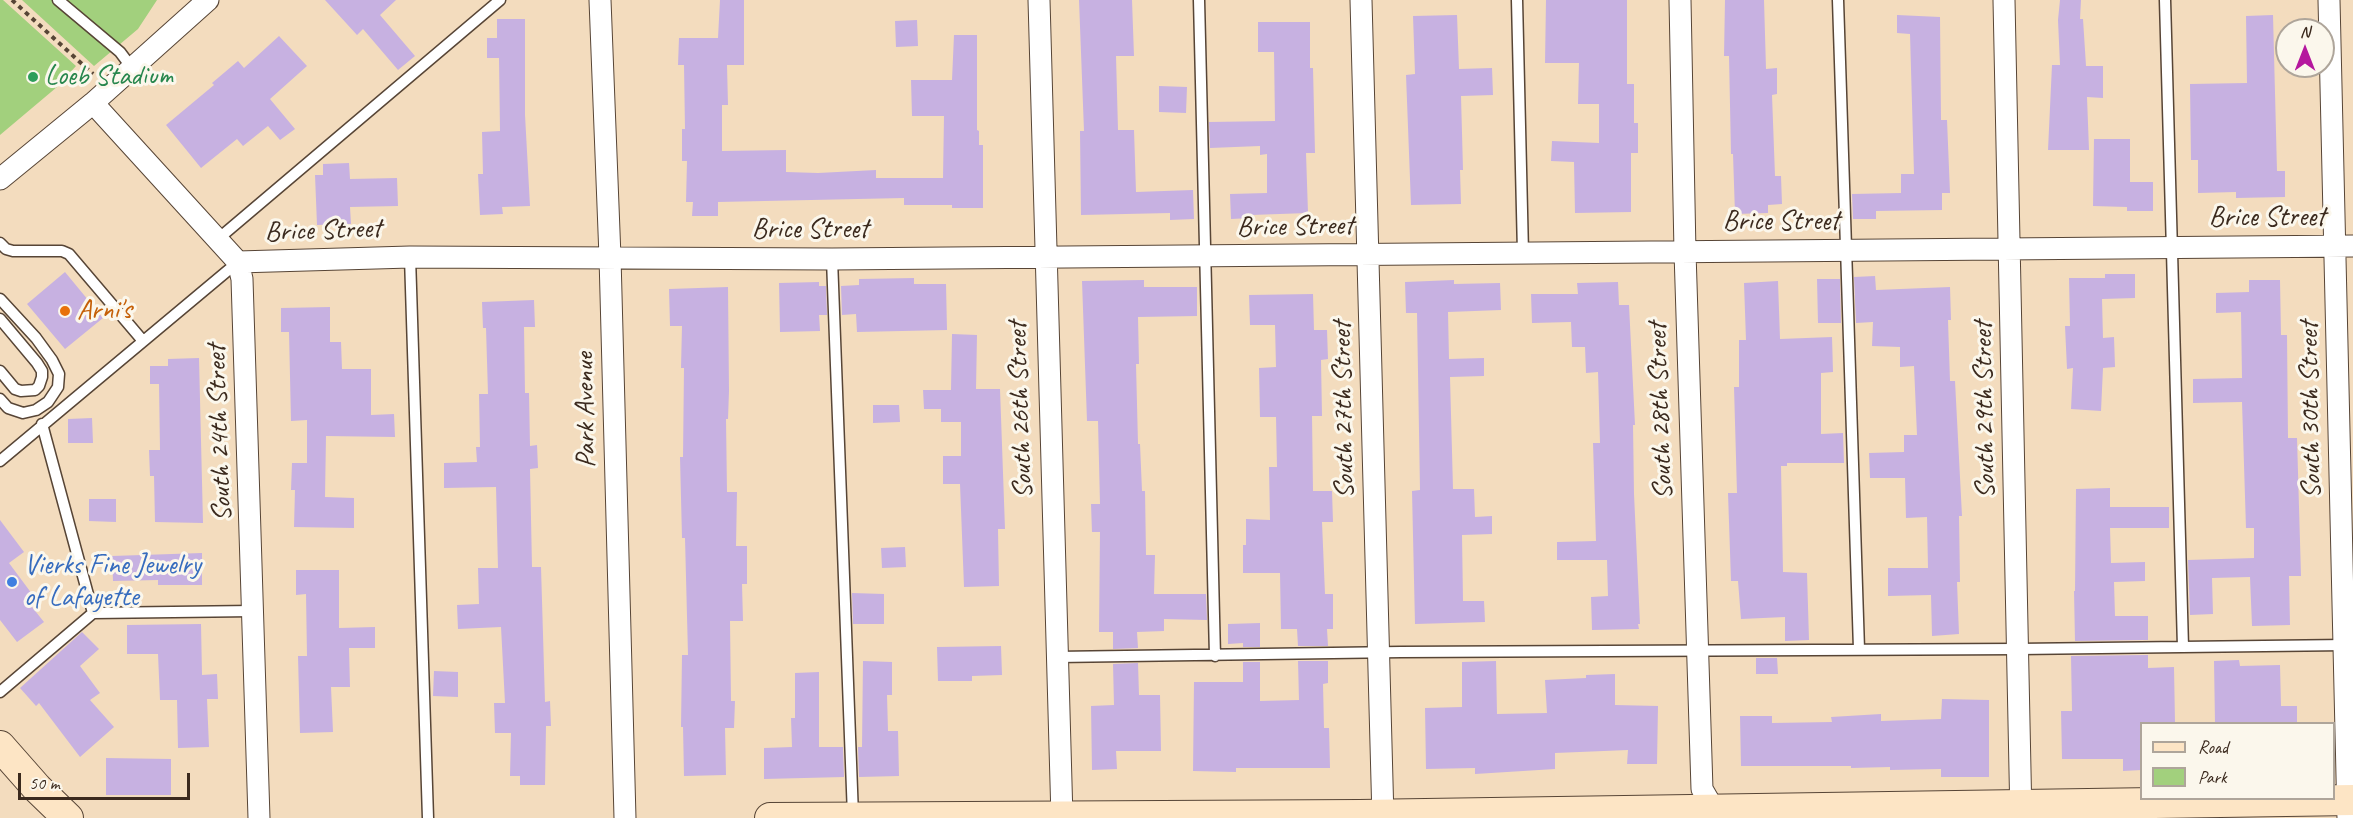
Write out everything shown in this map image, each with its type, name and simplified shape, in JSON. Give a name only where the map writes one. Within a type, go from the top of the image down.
[{"type":"street","points":[[0,180],[93,102],[208,0]]},
{"type":"street","name":"Park Avenue","points":[[600,0],[610,257],[625,818]]},
{"type":"street","name":"South 26th Street","points":[[1039,0],[1062,817]]},
{"type":"street","name":"South 27th Street","points":[[1361,0],[1382,816]]},
{"type":"street","name":"South 28th Street","points":[[1680,0],[1685,252],[1702,789],[1713,813]]},
{"type":"street","name":"South 29th Street","points":[[2004,0],[2021,811]]},
{"type":"street","name":"South 30th Street","points":[[2329,0],[2344,246],[2349,806]]},
{"type":"street","name":"South 24th Street","points":[[93,102],[238,262],[244,287],[259,818]]},
{"type":"street","name":"Brice Street","points":[[238,262],[410,257],[832,259],[2344,246]]},
{"type":"street","points":[[0,746],[37,788],[68,818]]},
{"type":"street","points":[[770,818],[1382,816],[2349,806]]},
{"type":"lane","points":[[58,0],[120,52],[132,68]]},
{"type":"lane","points":[[218,239],[500,0]]},
{"type":"lane","points":[[1199,0],[1215,656]]},
{"type":"lane","points":[[1517,0],[1523,253]]},
{"type":"lane","points":[[1838,0],[1859,649]]},
{"type":"lane","points":[[2165,0],[2183,647]]},
{"type":"lane","points":[[0,243],[6,249],[13,250],[62,250],[75,261],[143,341]]},
{"type":"lane","points":[[410,257],[429,818]]},
{"type":"lane","points":[[832,259],[853,818]]},
{"type":"lane","points":[[0,461],[238,262]]},
{"type":"lane","points":[[0,299],[36,338],[59,374],[57,387],[48,402],[36,410],[23,413],[8,408],[0,399]]},
{"type":"lane","points":[[0,319],[37,363],[42,370],[42,377],[35,390],[21,391],[15,389],[0,370]]},
{"type":"lane","points":[[42,424],[93,613]]},
{"type":"lane","points":[[0,692],[93,613],[253,611]]},
{"type":"lane","points":[[1057,657],[1379,652],[2348,645]]},
{"type":"path","points":[[12,0],[94,75]]},
{"type":"green space","name":"Loeb Stadium","points":[[0,0],[3,0],[76,66],[57,87],[0,135]]},
{"type":"green space","points":[[22,0],[157,0],[138,29],[94,66]]},
{"type":"building","points":[[325,0],[396,0],[380,15],[415,56],[398,70],[363,29],[357,35]]},
{"type":"building","points":[[720,0],[744,0],[744,65],[727,65],[728,105],[722,105],[722,151],[786,150],[786,172],[876,170],[876,178],[943,178],[944,116],[912,116],[911,80],[952,80],[954,35],[977,35],[977,130],[979,131],[979,145],[983,145],[983,208],[952,208],[952,205],[904,205],[904,198],[718,202],[718,216],[692,216],[693,202],[686,202],[687,161],[682,161],[682,129],[685,129],[684,65],[678,65],[679,38],[718,38]]},
{"type":"building","points":[[1079,0],[1132,0],[1134,56],[1116,56],[1118,130],[1134,130],[1136,192],[1193,190],[1194,219],[1170,220],[1170,213],[1081,215],[1080,131],[1084,131]]},
{"type":"building","points":[[1546,0],[1627,0],[1627,84],[1634,84],[1634,123],[1638,123],[1638,153],[1631,153],[1631,212],[1575,213],[1574,162],[1551,161],[1552,141],[1599,143],[1599,104],[1578,104],[1579,63],[1545,63]]},
{"type":"building","points":[[1725,0],[1764,0],[1766,69],[1777,68],[1777,94],[1772,95],[1775,176],[1781,176],[1782,204],[1768,205],[1768,213],[1735,214],[1729,56],[1724,56]]},
{"type":"building","points":[[2060,0],[2081,0],[2080,19],[2083,19],[2086,66],[2103,66],[2103,98],[2087,97],[2089,150],[2048,150],[2052,65],[2060,65],[2058,20]]},
{"type":"building","points":[[1457,15],[1459,69],[1492,68],[1493,95],[1461,96],[1463,170],[1460,170],[1461,204],[1411,205],[1406,75],[1415,74],[1413,16]]},
{"type":"building","points":[[1897,15],[1940,17],[1941,120],[1947,120],[1950,193],[1942,193],[1942,210],[1876,211],[1876,219],[1853,219],[1852,194],[1901,193],[1901,174],[1914,174],[1910,34],[1897,33]]},
{"type":"building","points":[[2273,15],[2277,171],[2285,171],[2285,197],[2236,198],[2236,192],[2198,193],[2198,160],[2191,160],[2190,84],[2247,83],[2246,16]]},
{"type":"building","points":[[497,19],[525,19],[525,115],[530,206],[502,207],[503,214],[480,215],[478,174],[483,174],[482,132],[500,131],[499,58],[487,58],[487,38],[497,38]]},
{"type":"building","points":[[917,20],[918,46],[896,47],[895,21]]},
{"type":"building","points":[[1258,22],[1310,22],[1315,153],[1306,153],[1308,213],[1251,215],[1251,218],[1231,219],[1230,194],[1267,193],[1267,154],[1260,155],[1260,146],[1210,148],[1209,122],[1275,121],[1274,52],[1258,52]]},
{"type":"building","points":[[279,36],[307,66],[270,99],[295,129],[280,140],[268,126],[243,146],[237,139],[201,168],[166,125],[214,85],[212,83],[238,61],[244,68]]},
{"type":"building","points":[[1159,86],[1187,87],[1186,113],[1159,112]]},
{"type":"building","points":[[2094,139],[2130,139],[2130,182],[2153,182],[2153,211],[2127,211],[2127,207],[2093,206]]},
{"type":"building","points":[[349,163],[350,179],[397,178],[398,206],[350,207],[351,224],[317,225],[315,175],[323,175],[323,164]]},
{"type":"building","name":"Arni's","points":[[65,272],[103,318],[65,349],[27,304]]},
{"type":"building","points":[[2105,274],[2135,274],[2135,298],[2102,299],[2103,338],[2114,337],[2115,367],[2103,368],[2101,411],[2071,409],[2073,368],[2067,369],[2065,326],[2070,326],[2069,278],[2105,278]]},
{"type":"building","points":[[1875,276],[1876,290],[1950,287],[1951,320],[1948,320],[1950,381],[1955,381],[1962,516],[1959,516],[1960,582],[1957,582],[1959,634],[1932,636],[1931,595],[1888,596],[1888,568],[1928,568],[1927,517],[1906,518],[1905,478],[1870,478],[1869,453],[1904,452],[1904,435],[1917,435],[1914,366],[1900,367],[1900,347],[1872,346],[1873,322],[1856,323],[1854,277]]},
{"type":"building","points":[[914,278],[914,284],[946,284],[947,330],[857,332],[856,314],[842,315],[841,286],[859,285],[859,279]]},
{"type":"building","points":[[1817,279],[1840,279],[1841,323],[1818,323]]},
{"type":"building","points":[[1144,280],[1144,287],[1197,287],[1197,316],[1138,317],[1139,364],[1136,364],[1138,444],[1140,444],[1142,491],[1145,491],[1146,555],[1155,555],[1154,594],[1206,594],[1207,620],[1164,619],[1164,631],[1137,632],[1138,648],[1113,649],[1113,632],[1099,632],[1100,532],[1092,532],[1091,504],[1100,504],[1098,421],[1087,421],[1082,281]]},
{"type":"building","points":[[1454,280],[1454,284],[1500,283],[1501,310],[1448,312],[1449,359],[1484,358],[1484,376],[1450,377],[1453,489],[1474,489],[1475,517],[1492,516],[1492,534],[1462,535],[1463,601],[1484,601],[1485,622],[1415,624],[1412,491],[1420,490],[1417,313],[1406,313],[1405,282]]},
{"type":"building","points":[[2249,280],[2280,280],[2281,335],[2287,335],[2288,438],[2297,438],[2301,576],[2289,576],[2290,625],[2252,626],[2250,577],[2212,578],[2213,614],[2190,615],[2188,560],[2254,558],[2254,528],[2246,528],[2242,402],[2193,403],[2193,379],[2242,378],[2241,312],[2216,313],[2216,293],[2249,292]]},
{"type":"building","points":[[1778,281],[1780,339],[1832,337],[1833,372],[1821,373],[1821,434],[1843,433],[1844,463],[1787,463],[1787,466],[1781,466],[1783,572],[1807,573],[1809,640],[1785,641],[1785,617],[1741,619],[1738,581],[1731,581],[1728,493],[1737,493],[1734,387],[1739,387],[1739,340],[1746,340],[1744,283]]},
{"type":"building","points":[[819,282],[819,286],[826,286],[827,315],[819,315],[820,331],[780,332],[779,283]]},
{"type":"building","points":[[1618,282],[1619,305],[1629,305],[1635,425],[1633,425],[1634,494],[1640,624],[1638,624],[1639,629],[1592,630],[1591,597],[1608,596],[1607,560],[1557,560],[1557,542],[1596,541],[1593,443],[1600,443],[1598,372],[1586,373],[1585,347],[1572,347],[1571,322],[1532,323],[1531,294],[1578,294],[1577,283]]},
{"type":"building","points":[[728,287],[727,492],[737,492],[736,546],[747,546],[747,584],[742,584],[743,621],[730,621],[731,701],[735,701],[734,728],[725,728],[726,775],[684,776],[683,727],[681,727],[682,655],[688,655],[680,457],[683,457],[684,368],[681,368],[682,326],[670,326],[669,289]]},
{"type":"building","points":[[1313,294],[1314,330],[1327,330],[1328,359],[1321,360],[1322,416],[1312,416],[1313,491],[1332,491],[1333,522],[1322,522],[1325,594],[1333,594],[1333,629],[1327,629],[1328,646],[1298,646],[1297,629],[1281,629],[1280,573],[1243,573],[1246,519],[1270,520],[1269,467],[1277,467],[1276,417],[1260,417],[1259,368],[1276,367],[1275,325],[1250,325],[1249,295]]},
{"type":"building","points":[[534,300],[535,327],[524,327],[525,393],[529,393],[530,446],[537,445],[538,468],[530,469],[532,567],[541,567],[545,702],[550,701],[551,726],[546,726],[545,785],[520,785],[520,776],[510,776],[511,733],[495,733],[494,703],[505,703],[501,627],[458,629],[457,605],[479,604],[478,568],[498,568],[496,487],[444,488],[444,463],[477,462],[476,447],[480,447],[479,394],[488,394],[486,328],[483,328],[482,302]]},
{"type":"building","points":[[330,307],[330,342],[341,342],[342,369],[371,369],[371,415],[394,414],[395,437],[326,436],[325,497],[354,498],[354,528],[294,527],[295,490],[291,490],[292,463],[307,463],[307,420],[291,421],[289,332],[281,332],[281,308]]},
{"type":"building","points":[[952,334],[977,335],[976,389],[1000,389],[1005,529],[998,529],[999,586],[964,587],[960,484],[943,484],[943,456],[961,456],[961,422],[941,422],[941,409],[924,409],[923,390],[951,390]]},
{"type":"building","points":[[199,358],[203,523],[155,522],[154,476],[150,476],[149,450],[160,450],[159,384],[150,384],[150,366],[168,366],[168,359]]},
{"type":"building","points":[[873,405],[899,405],[900,422],[873,423]]},
{"type":"building","points":[[92,418],[93,443],[68,443],[68,419]]},
{"type":"building","points":[[2110,488],[2110,507],[2169,507],[2169,528],[2110,528],[2111,563],[2145,562],[2145,581],[2114,582],[2115,616],[2148,616],[2148,640],[2075,641],[2076,489]]},
{"type":"building","points":[[89,499],[116,499],[116,522],[89,521]]},
{"type":"building","name":"Vierks Fine Jewelry of Lafayette","points":[[0,520],[24,552],[9,563],[38,602],[32,607],[44,622],[17,642],[0,620]]},
{"type":"building","points":[[905,547],[906,567],[882,568],[881,548]]},
{"type":"building","points":[[202,553],[202,585],[158,585],[158,580],[113,581],[112,556]]},
{"type":"building","points":[[296,570],[339,570],[339,628],[375,627],[375,648],[349,648],[350,687],[331,687],[333,732],[300,733],[298,656],[307,656],[306,594],[296,595]]},
{"type":"building","points":[[852,593],[884,594],[884,624],[853,624]]},
{"type":"building","points":[[1260,623],[1260,647],[1243,647],[1243,643],[1228,644],[1228,624]]},
{"type":"building","points":[[201,624],[202,675],[217,674],[218,699],[207,699],[209,747],[178,748],[177,700],[160,700],[158,654],[127,654],[127,625]]},
{"type":"building","points":[[82,632],[99,649],[80,666],[100,693],[90,700],[114,727],[80,757],[39,703],[36,706],[20,688]]},
{"type":"building","points":[[1001,646],[1002,675],[972,676],[972,681],[938,681],[937,647]]},
{"type":"building","points":[[2148,655],[2148,668],[2174,667],[2175,722],[2140,722],[2140,770],[2123,771],[2123,759],[2062,759],[2061,711],[2072,711],[2071,656]]},
{"type":"building","points":[[1756,658],[1777,658],[1778,674],[1756,674]]},
{"type":"building","points":[[2239,660],[2240,666],[2280,665],[2281,706],[2297,706],[2297,722],[2215,722],[2214,661]]},
{"type":"building","points":[[863,661],[892,662],[892,695],[887,695],[888,731],[898,731],[899,776],[859,777],[858,747],[862,747]]},
{"type":"building","points":[[1298,661],[1328,661],[1328,683],[1323,684],[1324,728],[1329,728],[1330,768],[1236,768],[1236,772],[1193,771],[1194,682],[1243,682],[1243,662],[1260,662],[1260,701],[1299,700]]},
{"type":"building","points":[[1496,661],[1497,714],[1547,713],[1545,680],[1615,674],[1615,705],[1658,706],[1657,764],[1627,764],[1628,750],[1555,753],[1555,769],[1475,774],[1475,768],[1426,769],[1425,708],[1462,707],[1462,662]]},
{"type":"building","points":[[1138,663],[1139,695],[1160,695],[1161,751],[1116,751],[1117,769],[1092,770],[1091,706],[1114,705],[1113,664]]},
{"type":"building","points":[[434,671],[458,672],[458,697],[433,696]]},
{"type":"building","points":[[819,672],[819,747],[843,747],[844,777],[764,779],[764,748],[792,747],[791,718],[795,718],[795,673]]},
{"type":"building","points":[[1942,699],[1989,700],[1989,777],[1941,777],[1941,769],[1741,766],[1740,716],[1772,716],[1772,723],[1832,722],[1831,717],[1881,714],[1881,721],[1941,719]]},
{"type":"building","points":[[106,758],[171,759],[171,795],[106,795]]},
{"type":"place","name":"Loeb Stadium","points":[[33,77]]},
{"type":"place","name":"Arni's","points":[[65,311]]},
{"type":"place","name":"Vierks Fine Jewelry of Lafayette","points":[[12,582]]}]
